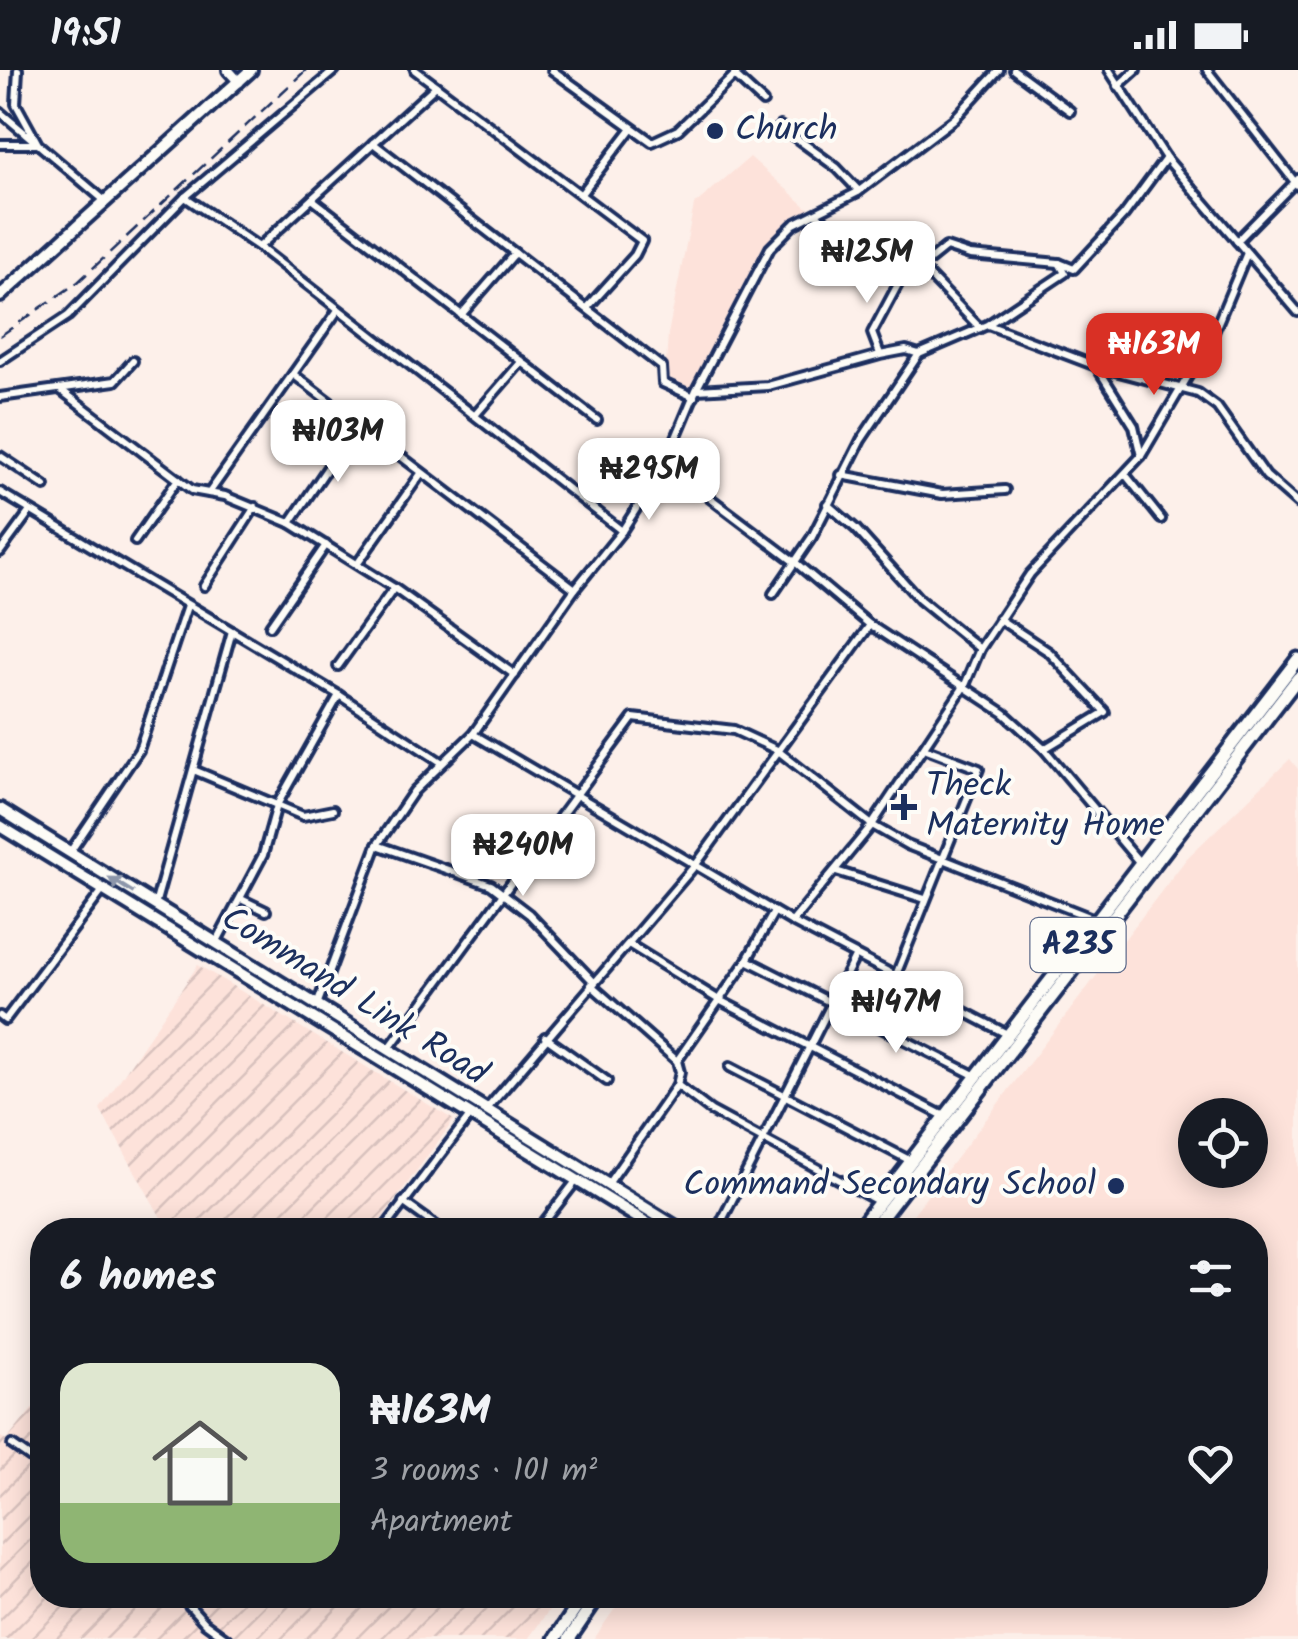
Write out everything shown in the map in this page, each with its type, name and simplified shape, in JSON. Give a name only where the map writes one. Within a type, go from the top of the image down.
[{"type":"highway","name":"A235","points":[[867,1218],[1298,660]]},
{"type":"highway","name":"A235","points":[[881,1218],[1298,678]]},
{"type":"highway","points":[[555,1639],[576,1608]]},
{"type":"highway","points":[[568,1639],[590,1608]]},
{"type":"main road","points":[[0,296],[246,74]]},
{"type":"main road","name":"Command Link Road","points":[[0,809],[388,1050],[471,1115],[638,1218]]},
{"type":"main road","name":"Command Link Road","points":[[0,826],[424,1079],[486,1110],[662,1218]]},
{"type":"street","points":[[18,70],[16,104],[38,144]]},
{"type":"street","points":[[228,70],[246,74]]},
{"type":"street","points":[[0,361],[68,316],[185,197],[335,70]]},
{"type":"street","points":[[415,70],[642,241],[635,255],[587,308]]},
{"type":"street","points":[[317,1006],[377,844],[414,791],[473,734],[575,589],[622,532],[665,464],[695,394],[770,248],[794,224],[818,216],[859,191],[954,119],[999,70]]},
{"type":"street","points":[[1014,70],[1070,111]]},
{"type":"street","points":[[1109,70],[1166,158],[1298,312]]},
{"type":"street","points":[[1118,86],[1136,70]]},
{"type":"street","points":[[1207,70],[1297,182],[1237,242]]},
{"type":"street","points":[[557,71],[646,140],[658,140],[678,130],[738,73],[763,102]]},
{"type":"street","points":[[259,248],[436,86]]},
{"type":"street","points":[[0,112],[105,201]]},
{"type":"street","points":[[780,126],[837,168],[859,191]]},
{"type":"street","points":[[581,194],[631,129]]},
{"type":"street","points":[[373,143],[662,367],[664,383],[695,394],[768,386],[880,355],[906,350],[919,354]]},
{"type":"street","points":[[0,144],[38,144]]},
{"type":"street","points":[[921,267],[946,247],[970,254],[1059,263],[1074,269],[1124,215],[1166,158]]},
{"type":"street","points":[[185,197],[259,248],[476,414],[622,532]]},
{"type":"street","points":[[312,199],[597,420]]},
{"type":"street","points":[[818,216],[856,246],[921,267],[984,326],[1096,366],[1179,386],[1217,407],[1266,476],[1298,504]]},
{"type":"street","points":[[461,314],[515,252]]},
{"type":"street","points":[[792,922],[872,825],[965,685],[980,648],[1030,574],[1141,456],[1214,332],[1247,253]]},
{"type":"street","points":[[880,355],[872,334],[910,262]]},
{"type":"street","points":[[773,594],[796,563],[841,475],[919,354],[984,326],[1066,273],[1059,263]]},
{"type":"street","points":[[209,493],[338,310]]},
{"type":"street","points":[[0,397],[115,381],[133,361]]},
{"type":"street","points":[[476,414],[522,362]]},
{"type":"street","points":[[1096,366],[1134,426],[1141,456]]},
{"type":"street","points":[[292,374],[575,589]]},
{"type":"street","points":[[61,390],[192,490],[255,507],[290,523],[358,563],[514,675]]},
{"type":"street","points":[[290,523],[356,426]]},
{"type":"street","points":[[0,456],[45,486]]},
{"type":"street","points":[[665,464],[796,563],[870,625],[965,685],[1044,750],[1140,863]]},
{"type":"street","points":[[358,563],[420,474]]},
{"type":"street","points":[[1125,474],[1161,519]]},
{"type":"street","points":[[841,475],[942,494],[1005,490]]},
{"type":"street","points":[[134,541],[178,479]]},
{"type":"street","points":[[0,492],[339,695],[442,762]]},
{"type":"street","points":[[827,504],[856,529],[920,600],[980,648]]},
{"type":"street","points":[[204,586],[255,507]]},
{"type":"street","points":[[0,552],[30,511]]},
{"type":"street","points":[[270,626],[327,545]]},
{"type":"street","points":[[338,666],[394,588]]},
{"type":"street","points":[[70,853],[139,750],[187,606]]},
{"type":"street","points":[[999,619],[1050,652],[1104,712],[1044,750]]},
{"type":"street","points":[[486,1110],[697,863],[870,625]]},
{"type":"street","points":[[155,907],[196,772],[232,631]]},
{"type":"street","points":[[216,944],[263,855],[277,805],[339,695]]},
{"type":"street","points":[[388,1050],[633,718],[734,730],[777,750],[872,825],[1097,920]]},
{"type":"street","points":[[473,734],[774,912],[1008,1034]]},
{"type":"street","points":[[896,975],[980,769],[924,748]]},
{"type":"street","points":[[196,772],[303,816],[333,810]]},
{"type":"street","points":[[377,844],[491,885],[529,914],[593,984],[677,1062],[677,1084],[607,1184]]},
{"type":"street","points":[[836,871],[926,900]]},
{"type":"street","points":[[0,1016],[5,1020],[103,890]]},
{"type":"street","points":[[242,900],[266,911]]},
{"type":"street","points":[[677,1062],[747,960],[774,912]]},
{"type":"street","points":[[630,946],[719,1000],[945,1117]]},
{"type":"street","points":[[723,1218],[855,957]]},
{"type":"street","points":[[747,960],[976,1076]]},
{"type":"street","points":[[545,1037],[607,1081]]},
{"type":"street","points":[[730,1067],[911,1161]]},
{"type":"street","points":[[677,1084],[701,1104],[764,1141],[880,1202]]},
{"type":"street","points":[[392,1218],[471,1115]]},
{"type":"street","points":[[547,1218],[576,1180]]},
{"type":"street","points":[[403,1202],[425,1218]]},
{"type":"street","points":[[12,1445],[30,1458]]},
{"type":"street","points":[[191,1608],[227,1639]]},
{"type":"shaded area","points":[[750,157],[810,210],[773,238],[691,395],[665,380],[668,334],[694,205]]},
{"type":"shaded area","name":"Command Secondary School","points":[[1290,759],[1298,769],[1298,1639],[594,1639],[615,1608],[1268,1608],[1268,1218],[910,1218],[1187,858]]},
{"type":"shaded area","points":[[198,965],[454,1120],[382,1218],[161,1218],[100,1109]]},
{"type":"shaded area","points":[[30,1412],[30,1608],[551,1608],[528,1639],[0,1639],[0,1437],[7,1440]]},
{"type":"railway","points":[[0,336],[78,282],[306,70]]},
{"type":"place","name":"Church","points":[[715,131]]},
{"type":"place","name":"Theck Maternity Home","points":[[904,807]]},
{"type":"place","name":"Command Secondary School","points":[[1116,1186]]}]
